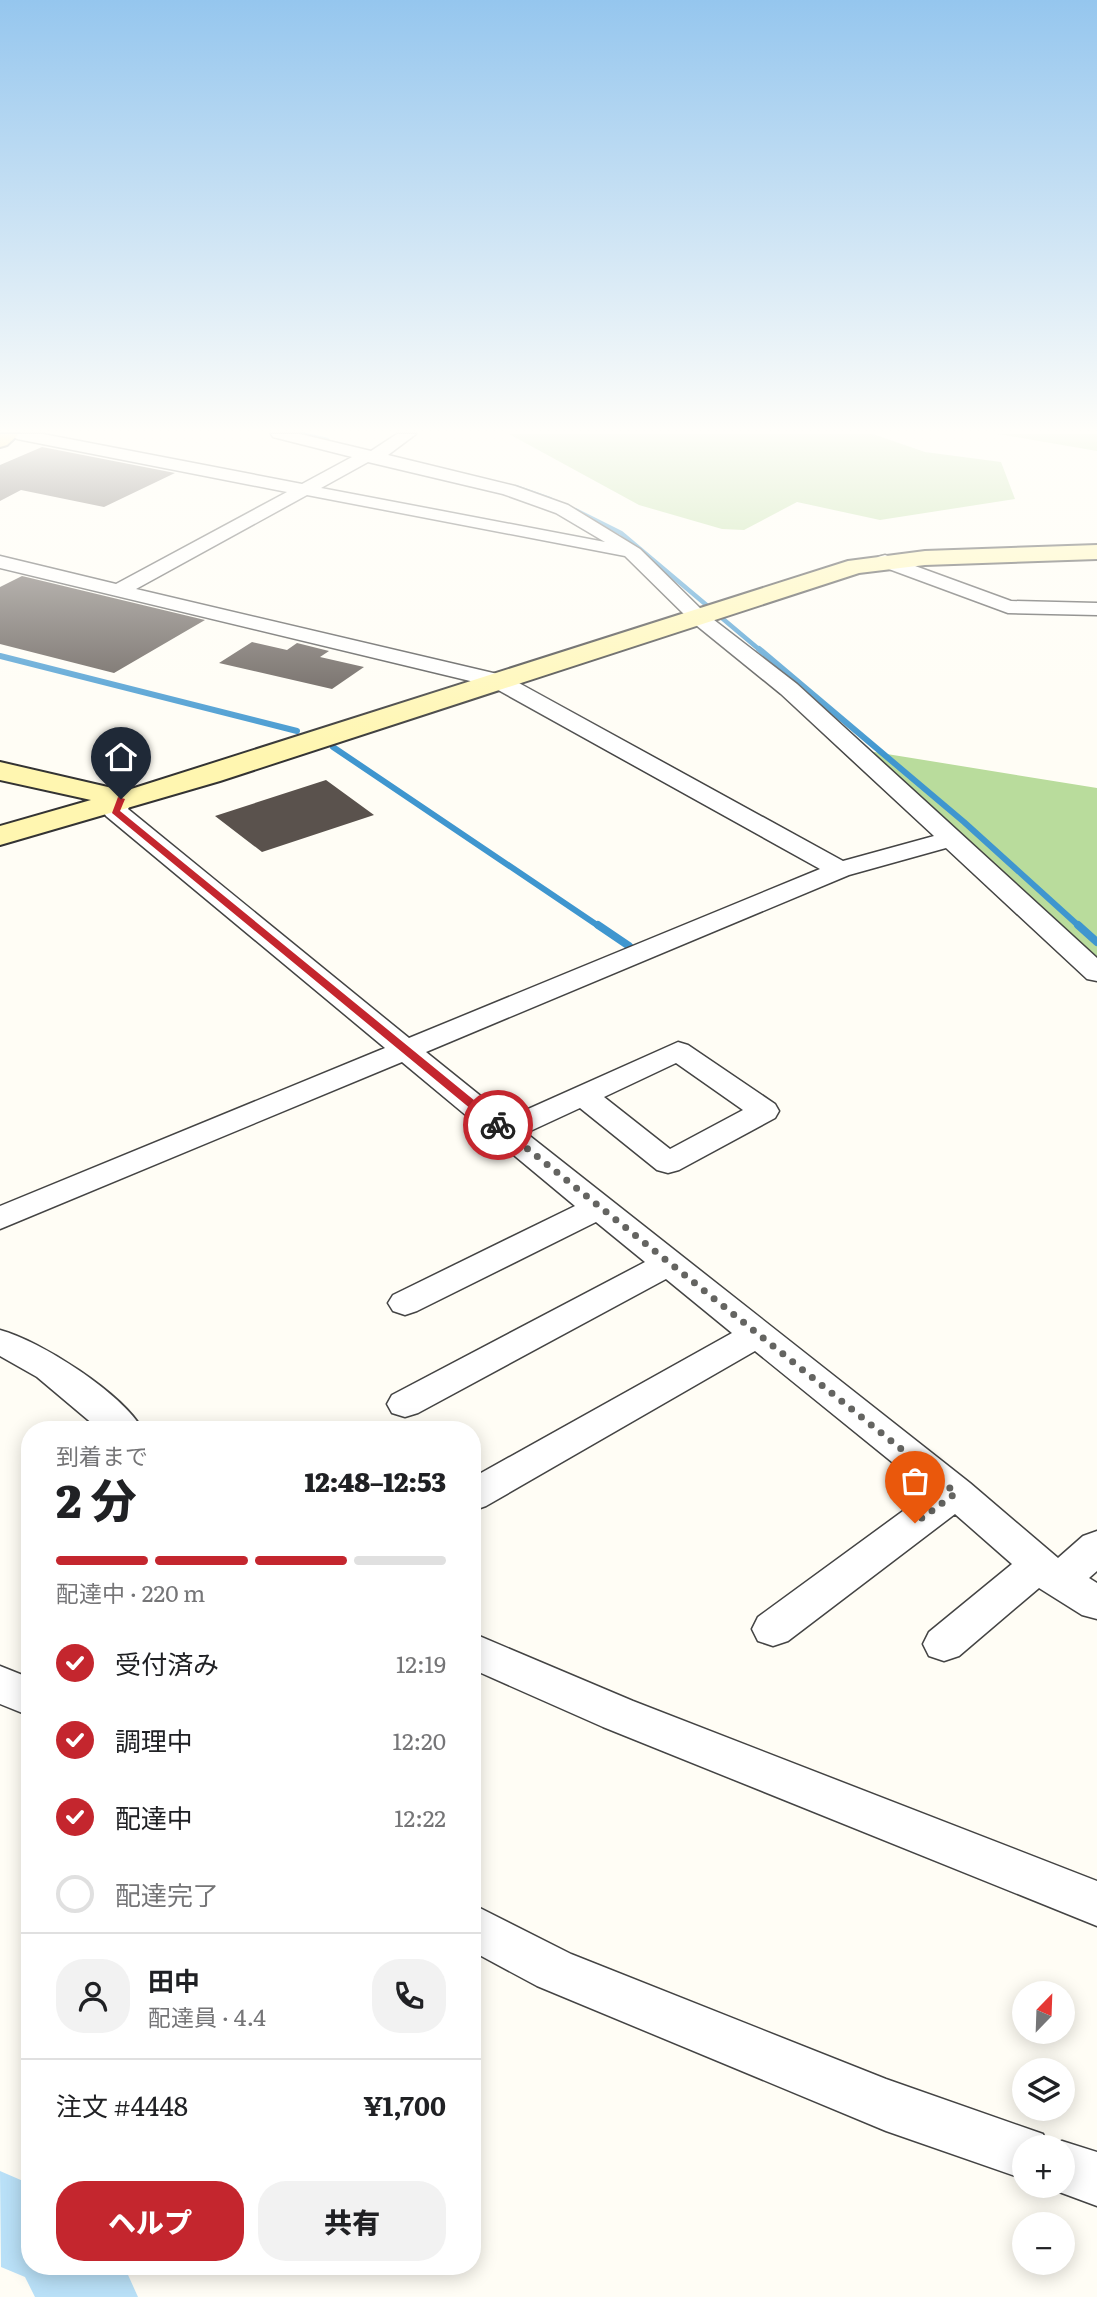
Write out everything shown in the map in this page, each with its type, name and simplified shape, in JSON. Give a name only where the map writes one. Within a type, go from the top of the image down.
[{"type":"street","points":[[121,589],[210,541]]},
{"type":"street","points":[[572,541],[633,553]]},
{"type":"street","points":[[615,541],[633,553],[698,617],[789,689],[1097,973]]},
{"type":"street","points":[[0,836],[210,775],[795,583],[856,566],[885,561],[1093,549]]},
{"type":"street","points":[[885,561],[1017,609],[1097,609]]},
{"type":"street","points":[[0,562],[498,681],[840,870]]},
{"type":"street","points":[[0,771],[121,799]]},
{"type":"street","points":[[121,799],[115,811],[505,1131],[956,1493],[1050,1573],[1097,1603]]},
{"type":"street","points":[[0,1218],[840,870],[953,838]]},
{"type":"street","points":[[505,1131],[678,1051],[764,1111],[668,1163],[583,1095]]},
{"type":"street","points":[[405,1303],[600,1207]]},
{"type":"street","points":[[405,1404],[670,1262]]},
{"type":"street","points":[[481,1491],[757,1334]]},
{"type":"street","points":[[0,1342],[16,1347],[86,1395],[114,1421]]},
{"type":"street","points":[[773,1629],[956,1493]]},
{"type":"street","points":[[944,1644],[1050,1573],[1097,1547]]},
{"type":"street","points":[[481,1654],[618,1714],[1097,1904]]},
{"type":"street","points":[[0,1684],[21,1694]]},
{"type":"street","points":[[481,1931],[554,1970],[886,2105],[1012,2149]]},
{"type":"street","points":[[1075,2171],[1097,2179]]},
{"type":"green space","points":[[856,749],[1097,788],[1097,973]]},
{"type":"building","points":[[22,576],[205,620],[114,673],[0,644],[0,587]]},
{"type":"building","points":[[252,642],[287,650],[297,643],[329,651],[320,657],[364,667],[332,689],[219,663]]},
{"type":"building","points":[[326,780],[374,815],[262,852],[215,816]]},
{"type":"waterway","points":[[631,541],[761,651]]},
{"type":"waterway","points":[[759,649],[964,822],[1080,927]]},
{"type":"waterway","points":[[0,656],[297,731]]},
{"type":"waterway","points":[[333,747],[600,927]]},
{"type":"waterway","points":[[598,925],[629,946]]},
{"type":"waterway","points":[[1078,925],[1097,942]]},
{"type":"waterway","points":[[0,2211],[21,2230]]},
{"type":"waterway","points":[[72,2275],[96,2297]]},
{"type":"way so far","points":[[498,1125],[956,1493],[915,1523]]},
{"type":"route","points":[[121,799],[115,811],[498,1125]]}]
